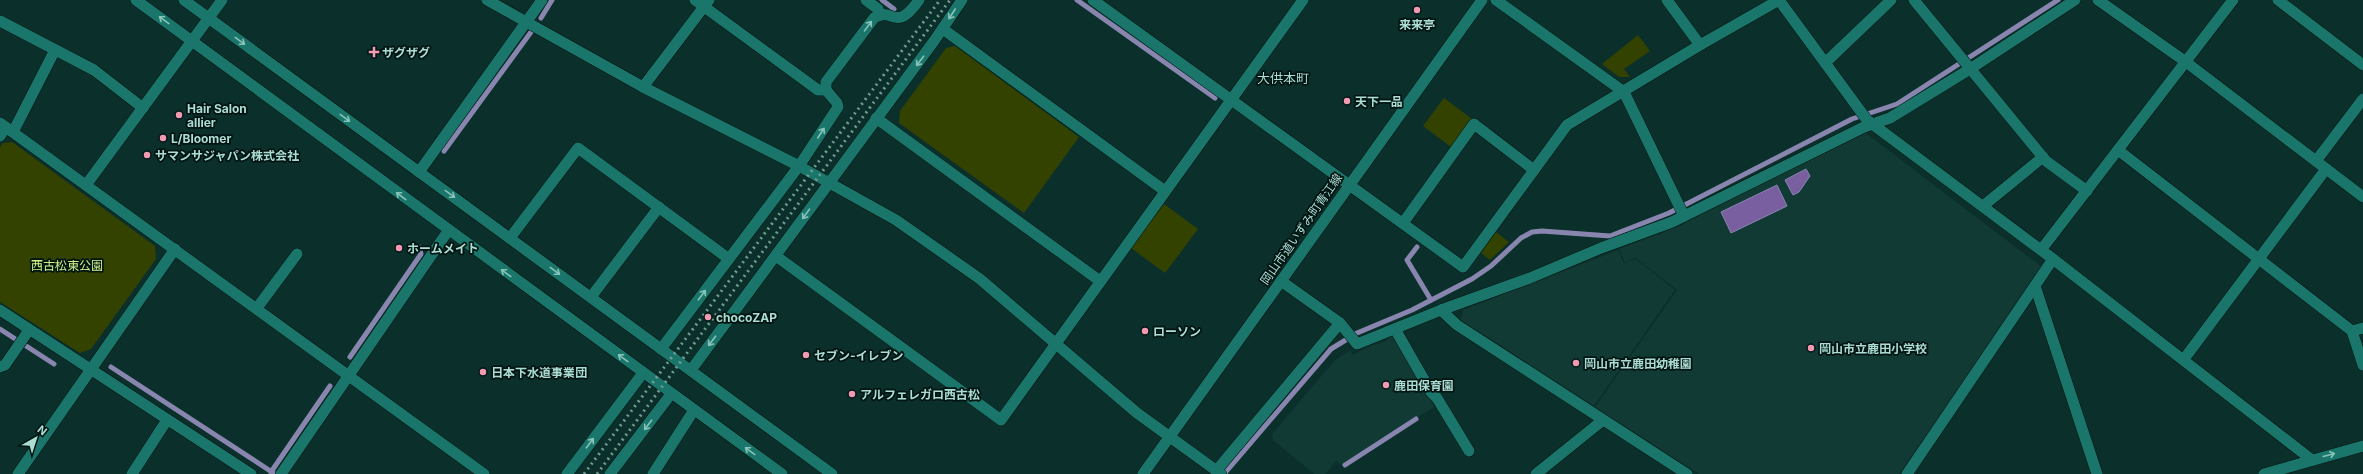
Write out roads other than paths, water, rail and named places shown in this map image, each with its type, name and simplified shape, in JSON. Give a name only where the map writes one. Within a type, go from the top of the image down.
[{"type":"street","points":[[136,0],[448,231],[782,474]]},
{"type":"street","points":[[184,0],[832,474]]},
{"type":"street","points":[[86,185],[222,0]]},
{"type":"street","points":[[487,0],[643,87],[799,166],[896,220],[973,274],[1056,343],[1108,390],[1219,473],[1340,323]]},
{"type":"street","points":[[419,172],[528,22],[542,0]]},
{"type":"street","points":[[866,0],[878,9],[881,15]]},
{"type":"street","points":[[661,348],[799,166],[838,107],[837,103],[826,90],[826,82],[872,20],[881,15],[898,19],[904,17],[919,0]]},
{"type":"street","points":[[691,370],[943,29],[962,0]]},
{"type":"street","points":[[1093,0],[1463,267],[1567,125],[1700,45],[1779,0],[1858,109],[1870,122],[2184,359],[2312,460]]},
{"type":"street","name":"岡山市道いずみ町青江線","points":[[1143,474],[1482,0]]},
{"type":"street","points":[[1496,0],[1624,92],[1680,210]]},
{"type":"street","points":[[1667,0],[1700,45]]},
{"type":"street","points":[[1825,63],[1891,0]]},
{"type":"street","points":[[1914,0],[2043,157],[2087,191]]},
{"type":"street","points":[[1281,281],[1340,323],[1357,344],[1441,310],[1530,278],[1870,122],[1890,118],[1966,64],[2075,0]]},
{"type":"street","points":[[2098,0],[2186,62],[2363,197]]},
{"type":"street","points":[[2041,250],[2233,0]]},
{"type":"street","points":[[2278,0],[2363,65]]},
{"type":"street","points":[[776,256],[1001,420],[1299,1]]},
{"type":"street","points":[[643,87],[703,2],[818,90],[826,90]]},
{"type":"street","points":[[0,21],[94,70],[143,108]]},
{"type":"street","points":[[943,29],[1166,190]]},
{"type":"street","points":[[56,50],[5,129],[176,249],[484,474]]},
{"type":"street","points":[[2316,161],[2363,99]]},
{"type":"street","points":[[876,118],[1100,281]]},
{"type":"street","points":[[1403,223],[1474,124],[1534,170]]},
{"type":"street","points":[[510,238],[578,148],[659,206],[729,259]]},
{"type":"street","points":[[2118,150],[2259,259],[2358,329],[2363,365]]},
{"type":"street","points":[[1983,206],[2043,157]]},
{"type":"street","points":[[2184,359],[2326,169]]},
{"type":"street","points":[[591,297],[659,206]]},
{"type":"street","points":[[281,473],[448,231]]},
{"type":"street","points":[[18,474],[176,249]]},
{"type":"street","points":[[257,308],[297,254]]},
{"type":"street","points":[[1907,474],[2053,259]]},
{"type":"street","points":[[2035,286],[2097,474]]},
{"type":"street","points":[[0,310],[24,338],[91,370],[251,474]]},
{"type":"street","points":[[1441,310],[1457,325],[1687,474]]},
{"type":"street","points":[[1395,329],[1431,392],[1437,398],[1469,451]]},
{"type":"street","points":[[0,367],[5,364],[24,338]]},
{"type":"street","points":[[566,474],[643,373]]},
{"type":"street","points":[[610,474],[671,394]]},
{"type":"street","points":[[653,474],[694,410]]},
{"type":"street","points":[[132,474],[167,420]]},
{"type":"street","points":[[1536,474],[1603,420]]},
{"type":"street","points":[[2264,474],[2363,446]]},
{"type":"waterway","points":[[541,18],[552,0]]},
{"type":"waterway","points":[[882,0],[894,9]]},
{"type":"waterway","points":[[1077,0],[1215,98]]},
{"type":"waterway","points":[[1224,474],[1331,349],[1357,333],[1412,310],[1472,279],[1491,266],[1521,238],[1532,232],[1542,231],[1610,236],[1669,213],[1852,119],[1897,104],[2058,0]]},
{"type":"waterway","points":[[444,151],[531,32]]},
{"type":"waterway","points":[[350,357],[421,254],[419,247]]},
{"type":"waterway","points":[[1417,247],[1407,260],[1431,300]]},
{"type":"waterway","points":[[0,329],[54,364]]},
{"type":"waterway","points":[[111,367],[275,474]]},
{"type":"waterway","points":[[271,472],[330,386]]},
{"type":"waterway","points":[[1345,465],[1416,419]]},
{"type":"railway","points":[[584,474],[940,0]]},
{"type":"railway","points":[[597,474],[950,0]]},
{"type":"place","name":"来来亭","points":[[1417,10]]},
{"type":"place","name":"ザグザグ","points":[[374,52]]},
{"type":"place","name":"天下一品","points":[[1347,101]]},
{"type":"place","name":"Hair Salon allier","points":[[179,115]]},
{"type":"place","name":"L/Bloomer","points":[[163,138]]},
{"type":"place","name":"サマンサジャパン株式会社","points":[[147,155]]},
{"type":"place","name":"ホームメイト","points":[[399,248]]},
{"type":"place","name":"chocoZAP","points":[[708,317]]},
{"type":"place","name":"ローソン","points":[[1145,331]]},
{"type":"place","name":"岡山市立鹿田小学校","points":[[1811,348]]},
{"type":"place","name":"セブン-イレブン","points":[[806,355]]},
{"type":"place","name":"岡山市立鹿田幼稚園","points":[[1576,363]]},
{"type":"place","name":"日本下水道事業団","points":[[483,372]]},
{"type":"place","name":"鹿田保育園","points":[[1386,385]]},
{"type":"place","name":"アルフェレガロ西古松","points":[[852,394]]},
{"type":"district","name":"大供本町","points":[[1283,78]]},
{"type":"park label","name":"西古松東公園","points":[[67,265]]}]
